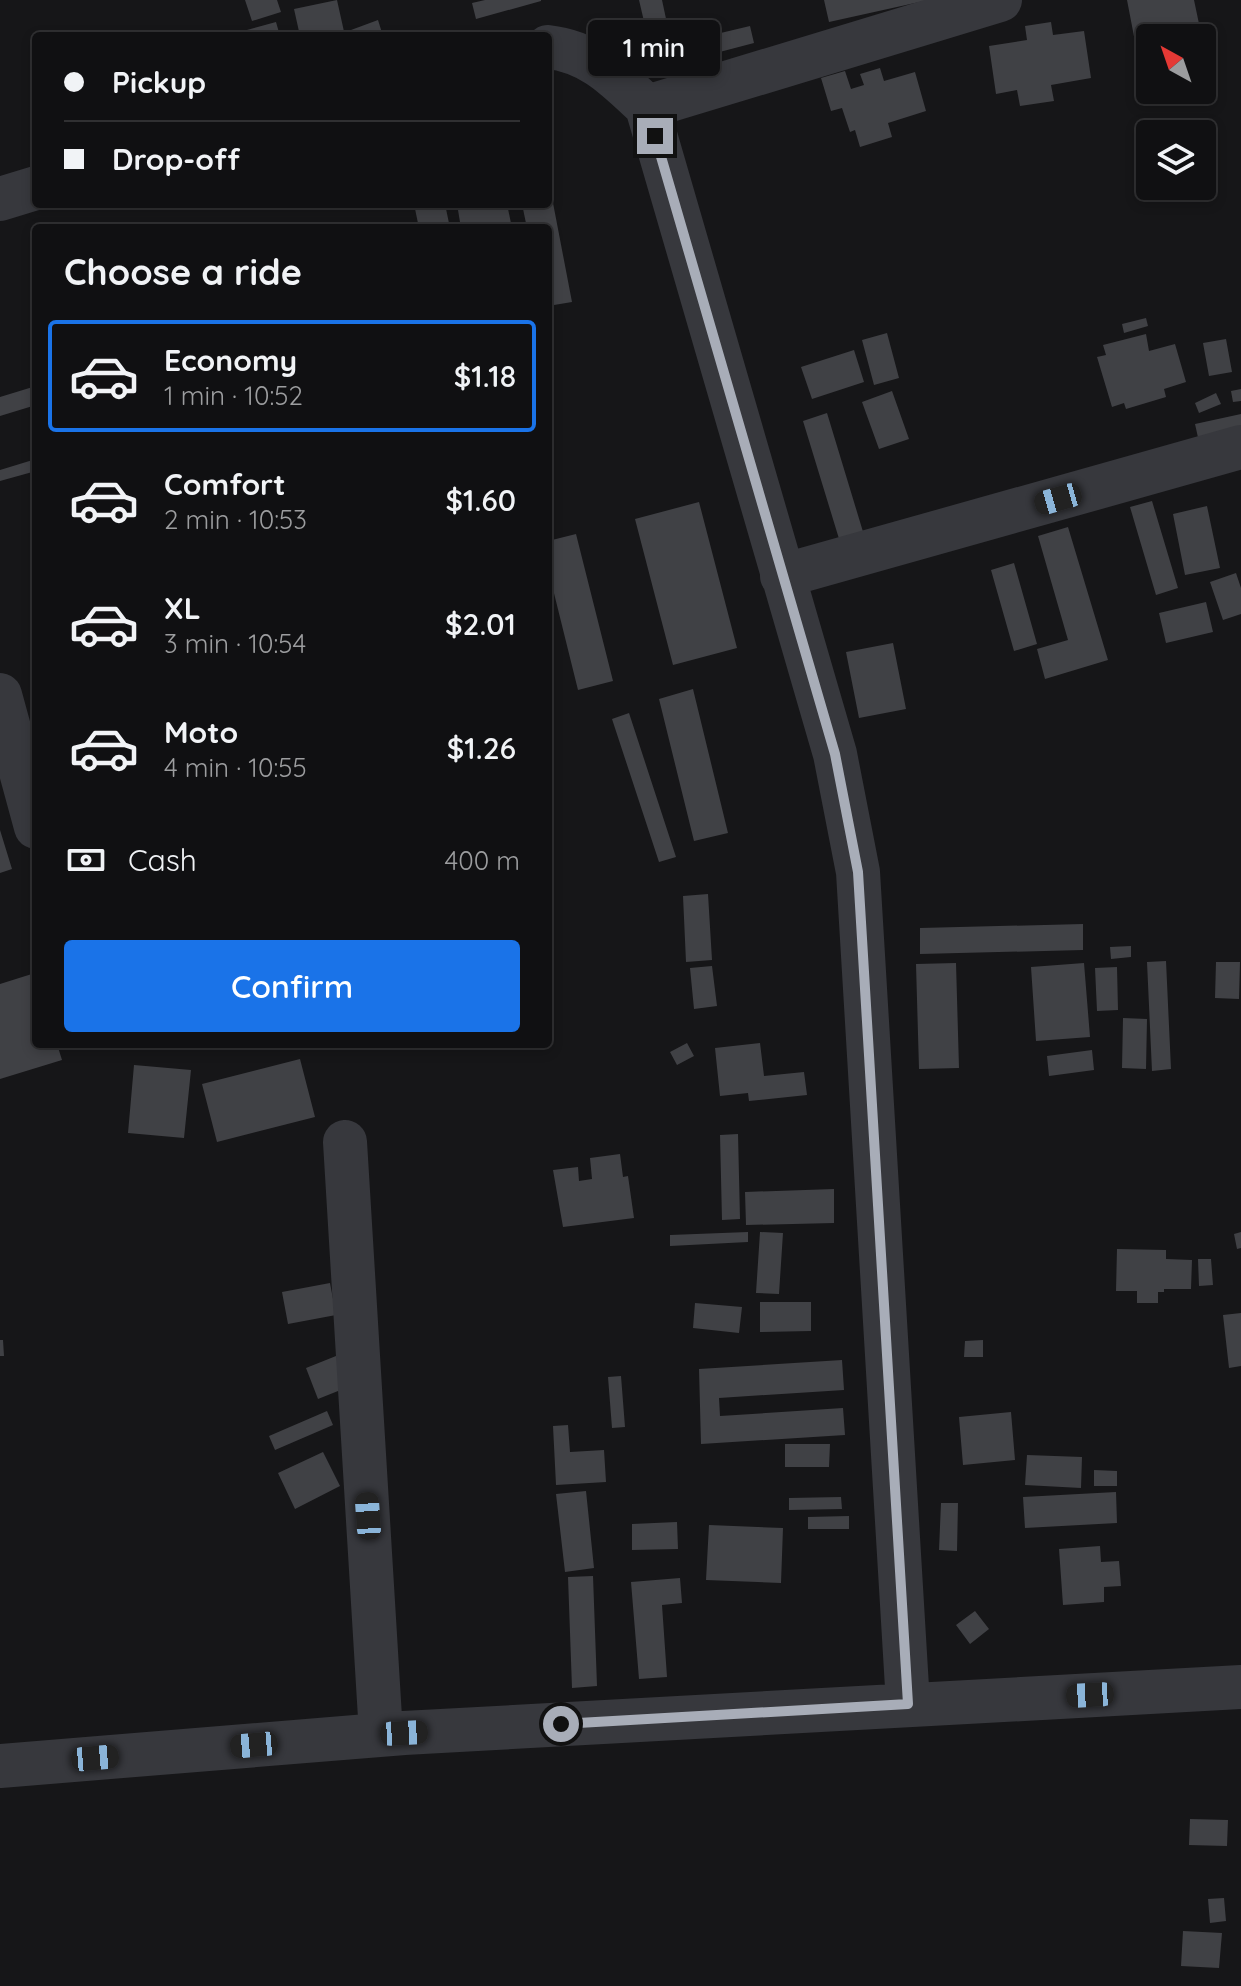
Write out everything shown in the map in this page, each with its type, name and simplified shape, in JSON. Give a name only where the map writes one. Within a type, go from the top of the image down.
[{"type":"street","points":[[647,107],[1000,0]]},
{"type":"street","points":[[552,48],[579,52],[598,63],[647,107],[835,754],[858,872],[908,1704]]},
{"type":"street","points":[[0,199],[32,189]]},
{"type":"street","points":[[782,576],[1241,447]]},
{"type":"street","points":[[0,695],[32,812]]},
{"type":"street","points":[[345,1142],[381,1734]]},
{"type":"street","points":[[0,1766],[381,1734],[1241,1687]]},
{"type":"building","points":[[245,0],[277,0],[281,12],[252,21]]},
{"type":"building","points":[[337,0],[344,32],[299,32],[294,9]]},
{"type":"building","points":[[485,0],[541,1],[476,19],[472,3]]},
{"type":"building","points":[[639,0],[662,0],[668,28],[700,21],[706,47],[653,60]]},
{"type":"building","points":[[824,0],[924,0],[924,1],[829,22]]},
{"type":"building","points":[[1127,0],[1194,0],[1199,24],[1136,24],[1136,47]]},
{"type":"building","points":[[378,20],[382,32],[352,32]]},
{"type":"building","points":[[276,22],[279,32],[240,32]]},
{"type":"building","points":[[1051,22],[1053,35],[1084,31],[1091,78],[1051,85],[1054,101],[1020,106],[1017,90],[996,94],[989,46],[1027,40],[1025,26]]},
{"type":"building","points":[[750,26],[754,43],[712,54],[708,36]]},
{"type":"building","points":[[880,68],[884,81],[915,72],[926,111],[888,123],[892,137],[860,147],[855,130],[850,132],[842,108],[831,111],[821,78],[845,71],[851,89],[864,85],[860,74]]},
{"type":"building","points":[[552,198],[572,302],[552,305],[552,224],[526,224],[523,208],[552,208]]},
{"type":"building","points":[[415,208],[446,208],[449,224],[418,224]]},
{"type":"building","points":[[458,208],[508,208],[511,224],[460,224]]},
{"type":"building","points":[[1146,318],[1148,326],[1124,333],[1122,324]]},
{"type":"building","points":[[887,333],[899,378],[874,385],[862,340]]},
{"type":"building","points":[[1146,334],[1149,351],[1175,344],[1186,382],[1164,389],[1166,397],[1126,409],[1124,403],[1112,407],[1097,357],[1106,355],[1103,345]]},
{"type":"building","points":[[1226,339],[1232,372],[1209,376],[1203,343]]},
{"type":"building","points":[[854,350],[864,382],[812,399],[801,367]]},
{"type":"building","points":[[32,387],[32,406],[0,416],[0,397]]},
{"type":"building","points":[[1241,389],[1241,401],[1233,402],[1231,391]]},
{"type":"building","points":[[892,391],[909,439],[879,449],[862,402]]},
{"type":"building","points":[[1216,393],[1221,404],[1199,413],[1195,403]]},
{"type":"building","points":[[827,413],[864,535],[840,542],[803,421]]},
{"type":"building","points":[[1241,414],[1241,432],[1199,442],[1195,424]]},
{"type":"building","points":[[32,460],[32,472],[0,481],[0,470]]},
{"type":"building","points":[[1152,501],[1178,588],[1156,595],[1130,507]]},
{"type":"building","points":[[699,502],[737,648],[673,665],[635,519]]},
{"type":"building","points":[[1207,506],[1220,568],[1185,575],[1173,514]]},
{"type":"building","points":[[1068,527],[1108,660],[1045,679],[1037,649],[1068,640],[1038,536]]},
{"type":"building","points":[[576,534],[613,681],[578,690],[552,585],[552,540]]},
{"type":"building","points":[[1014,563],[1037,644],[1014,651],[991,570]]},
{"type":"building","points":[[1236,573],[1241,588],[1241,614],[1223,620],[1210,582]]},
{"type":"building","points":[[1206,602],[1213,632],[1166,643],[1159,613]]},
{"type":"building","points":[[893,643],[906,709],[859,718],[846,652]]},
{"type":"building","points":[[693,689],[728,833],[694,841],[659,699]]},
{"type":"building","points":[[629,713],[676,857],[659,862],[612,719]]},
{"type":"building","points":[[0,830],[12,869],[0,873]]},
{"type":"building","points":[[708,894],[712,960],[686,962],[683,896]]},
{"type":"building","points":[[1083,924],[1083,950],[920,954],[920,928]]},
{"type":"building","points":[[1131,946],[1131,957],[1111,959],[1110,947]]},
{"type":"building","points":[[1166,961],[1171,1069],[1152,1071],[1147,962]]},
{"type":"building","points":[[1216,962],[1240,962],[1239,999],[1215,998]]},
{"type":"building","points":[[956,963],[959,1068],[919,1069],[916,964]]},
{"type":"building","points":[[1084,963],[1090,1037],[1036,1041],[1031,967]]},
{"type":"building","points":[[712,966],[717,1006],[694,1009],[690,968]]},
{"type":"building","points":[[1117,967],[1118,1010],[1097,1011],[1095,968]]},
{"type":"building","points":[[32,974],[32,1048],[58,1048],[62,1060],[0,1079],[0,984]]},
{"type":"building","points":[[1123,1018],[1147,1019],[1146,1069],[1122,1068]]},
{"type":"building","points":[[687,1043],[694,1056],[677,1065],[670,1052]]},
{"type":"building","points":[[760,1043],[764,1076],[804,1072],[807,1095],[749,1101],[748,1093],[720,1096],[715,1048]]},
{"type":"building","points":[[1092,1050],[1094,1070],[1049,1076],[1047,1056]]},
{"type":"building","points":[[300,1059],[315,1117],[217,1142],[202,1084]]},
{"type":"building","points":[[134,1065],[191,1070],[184,1138],[128,1133]]},
{"type":"building","points":[[738,1134],[740,1219],[722,1220],[720,1135]]},
{"type":"building","points":[[620,1154],[623,1177],[628,1176],[634,1218],[563,1227],[553,1170],[578,1167],[579,1181],[592,1179],[590,1158]]},
{"type":"building","points":[[834,1189],[834,1223],[746,1225],[745,1192]]},
{"type":"building","points":[[748,1232],[748,1242],[670,1246],[670,1235]]},
{"type":"building","points":[[760,1232],[783,1233],[779,1294],[756,1293]]},
{"type":"building","points":[[1241,1232],[1241,1248],[1237,1249],[1234,1234]]},
{"type":"building","points":[[1117,1249],[1166,1250],[1166,1259],[1192,1260],[1191,1289],[1164,1289],[1164,1292],[1158,1292],[1158,1303],[1137,1303],[1137,1291],[1116,1291]]},
{"type":"building","points":[[1198,1259],[1211,1259],[1213,1285],[1199,1286]]},
{"type":"building","points":[[330,1283],[336,1315],[288,1324],[282,1292]]},
{"type":"building","points":[[760,1302],[811,1302],[811,1331],[760,1332]]},
{"type":"building","points":[[695,1303],[742,1307],[739,1333],[693,1328]]},
{"type":"building","points":[[1241,1313],[1241,1366],[1229,1368],[1223,1315]]},
{"type":"building","points":[[0,1340],[3,1340],[4,1356],[0,1356]]},
{"type":"building","points":[[983,1340],[983,1357],[964,1357],[965,1341]]},
{"type":"building","points":[[336,1356],[348,1387],[318,1399],[306,1368]]},
{"type":"building","points":[[842,1360],[844,1390],[719,1398],[720,1416],[843,1408],[845,1435],[701,1444],[699,1369]]},
{"type":"building","points":[[621,1376],[625,1427],[612,1428],[608,1377]]},
{"type":"building","points":[[327,1411],[333,1425],[275,1450],[269,1436]]},
{"type":"building","points":[[1011,1412],[1015,1460],[963,1465],[959,1417]]},
{"type":"building","points":[[568,1425],[570,1452],[604,1450],[606,1482],[556,1485],[553,1426]]},
{"type":"building","points":[[785,1444],[830,1444],[829,1467],[785,1467]]},
{"type":"building","points":[[323,1452],[340,1486],[295,1509],[278,1473]]},
{"type":"building","points":[[1027,1455],[1082,1457],[1081,1488],[1025,1485]]},
{"type":"building","points":[[1094,1470],[1117,1471],[1117,1486],[1094,1486]]},
{"type":"building","points":[[586,1491],[594,1568],[565,1572],[556,1494]]},
{"type":"building","points":[[1116,1492],[1117,1523],[1025,1528],[1023,1497]]},
{"type":"building","points":[[841,1497],[842,1509],[789,1510],[789,1498]]},
{"type":"building","points":[[941,1503],[958,1503],[957,1551],[939,1550]]},
{"type":"building","points":[[849,1516],[849,1529],[808,1529],[808,1517]]},
{"type":"building","points":[[677,1522],[678,1549],[632,1550],[632,1524]]},
{"type":"building","points":[[709,1525],[783,1528],[781,1583],[706,1580]]},
{"type":"building","points":[[1100,1546],[1101,1562],[1119,1561],[1121,1586],[1104,1587],[1104,1602],[1063,1605],[1059,1549]]},
{"type":"building","points":[[593,1576],[597,1686],[572,1688],[568,1577]]},
{"type":"building","points":[[680,1578],[682,1603],[662,1605],[667,1677],[639,1679],[631,1582]]},
{"type":"building","points":[[975,1611],[989,1629],[970,1644],[956,1625]]},
{"type":"building","points":[[1190,1819],[1228,1820],[1227,1846],[1189,1845]]},
{"type":"building","points":[[1224,1898],[1226,1921],[1210,1923],[1208,1899]]},
{"type":"building","points":[[1183,1931],[1222,1933],[1219,1968],[1181,1966]]},
{"type":"route","points":[[561,1724],[908,1704],[858,872],[835,754],[655,136]]}]
